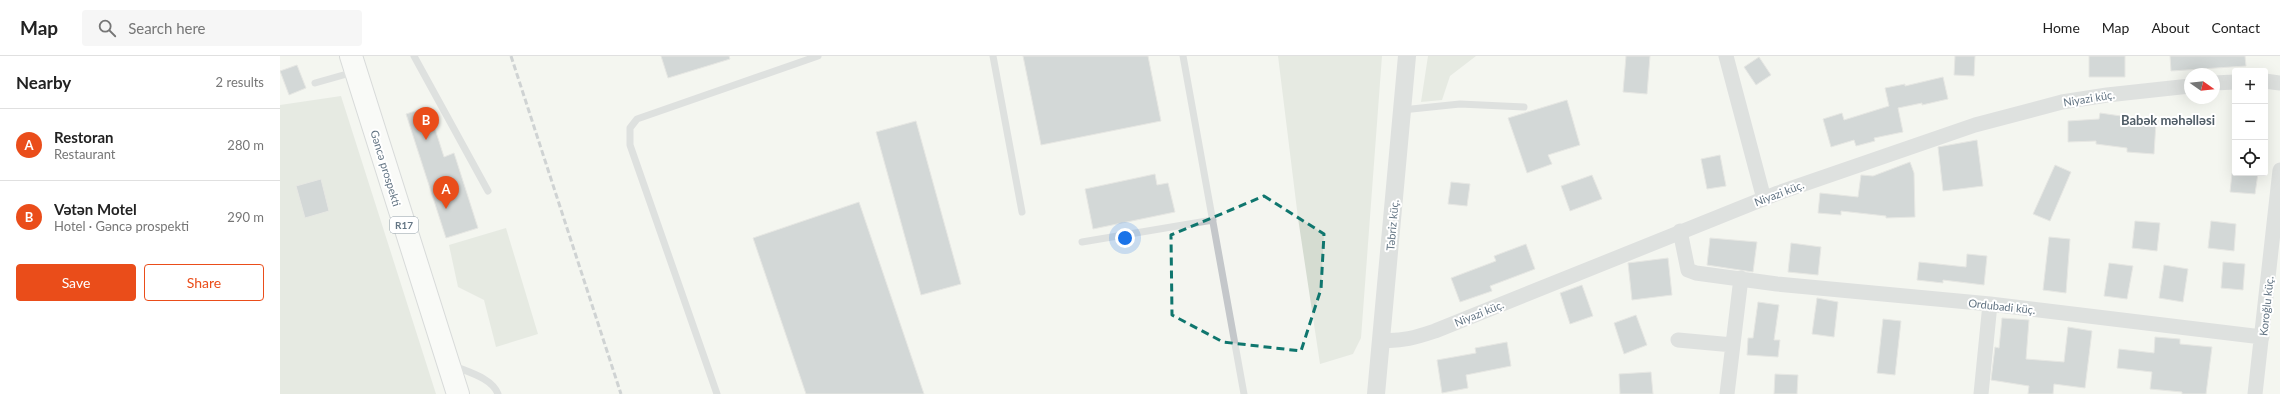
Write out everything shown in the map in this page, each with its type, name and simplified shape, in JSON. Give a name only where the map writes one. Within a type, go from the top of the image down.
[{"type":"main road","name":"Gəncə prospekti","points":[[354,64],[458,394]]},
{"type":"street","name":"Təbriz küç.","points":[[1376,394],[1407,56]]},
{"type":"street","points":[[1726,56],[1764,199]]},
{"type":"street","points":[[2268,81],[2280,82]]},
{"type":"street","points":[[2220,83],[2232,82]]},
{"type":"street","name":"Niyazi küç.","points":[[1381,340],[1395,341],[1415,338],[1435,331],[1680,231],[1870,160],[1975,125],[2062,102],[2107,95],[2184,87]]},
{"type":"street","name":"Koroğlu küç.","points":[[2255,394],[2280,170]]},
{"type":"street","name":"Ordubadi küç.","points":[[1680,231],[1688,270],[1696,273],[1777,284],[1990,304],[2262,337]]},
{"type":"street","points":[[1727,394],[1741,278]]},
{"type":"street","points":[[1981,394],[1990,304]]},
{"type":"street","points":[[1678,340],[1733,345]]},
{"type":"lane","points":[[414,56],[488,191]]},
{"type":"lane","points":[[717,394],[630,145],[630,128],[637,119],[818,56]]},
{"type":"lane","points":[[993,56],[1022,212]]},
{"type":"lane","points":[[1184,56],[1244,394]]},
{"type":"lane","points":[[315,83],[354,64]]},
{"type":"lane","points":[[1402,110],[1460,104],[1524,107]]},
{"type":"lane","points":[[1082,242],[1213,220]]},
{"type":"lane","points":[[448,363],[488,381],[496,389],[498,394]]},
{"type":"highlighted area","points":[[1264,196],[1324,234],[1321,289],[1301,351],[1223,342],[1172,315],[1171,235]]},
{"type":"shaded area","points":[[1278,56],[1382,56],[1361,338],[1353,354],[1320,364],[1298,218]]},
{"type":"shaded area","points":[[1428,56],[1476,56],[1450,76],[1442,100],[1421,102]]},
{"type":"shaded area","points":[[341,96],[436,394],[280,394],[280,105]]},
{"type":"shaded area","points":[[506,228],[538,334],[496,347],[484,300],[458,287],[449,245]]},
{"type":"building","points":[[661,56],[729,56],[730,59],[668,78]]},
{"type":"building","points":[[1023,56],[1148,56],[1161,121],[1041,145]]},
{"type":"building","points":[[1626,56],[1650,56],[1647,94],[1623,92]]},
{"type":"building","points":[[1955,56],[1975,56],[1974,76],[1954,75]]},
{"type":"building","points":[[2089,56],[2125,56],[2125,77],[2089,77]]},
{"type":"building","points":[[2170,56],[2245,56],[2246,66],[2184,68],[2184,70],[2171,71]]},
{"type":"building","points":[[1759,57],[1771,75],[1756,85],[1744,67]]},
{"type":"building","points":[[297,65],[306,88],[289,95],[280,71]]},
{"type":"building","points":[[1943,77],[1948,99],[1922,105],[1922,103],[1898,108],[1903,132],[1874,138],[1875,141],[1856,146],[1854,140],[1831,147],[1823,119],[1842,113],[1844,120],[1889,106],[1885,88],[1905,84],[1905,86]]},
{"type":"building","points":[[1567,100],[1580,145],[1548,155],[1552,164],[1527,173],[1508,118]]},
{"type":"building","points":[[428,107],[444,157],[454,153],[478,228],[446,238],[406,114]]},
{"type":"building","points":[[2100,113],[2121,116],[2120,120],[2156,122],[2154,154],[2127,152],[2127,148],[2096,144],[2096,141],[2068,142],[2068,121],[2099,119]]},
{"type":"building","points":[[916,121],[961,284],[921,295],[876,132]]},
{"type":"building","points":[[1977,140],[1983,186],[1943,191],[1938,147]]},
{"type":"building","points":[[1720,155],[1726,186],[1707,189],[1701,159]]},
{"type":"building","points":[[1910,162],[1914,173],[1915,217],[1886,218],[1886,216],[1841,211],[1841,215],[1818,213],[1820,193],[1858,197],[1861,175],[1873,176]]},
{"type":"building","points":[[2055,165],[2071,172],[2050,221],[2033,214]]},
{"type":"building","points":[[2232,173],[2232,176],[2258,176],[2255,194],[2230,192]]},
{"type":"building","points":[[1155,174],[1157,185],[1168,183],[1175,212],[1093,229],[1085,189]]},
{"type":"building","points":[[1592,175],[1602,199],[1570,211],[1561,186]]},
{"type":"building","points":[[321,179],[329,211],[305,218],[296,186]]},
{"type":"building","points":[[1451,182],[1470,184],[1467,206],[1448,204]]},
{"type":"building","points":[[859,202],[924,394],[806,394],[753,238]]},
{"type":"building","points":[[2135,221],[2160,223],[2157,251],[2132,248]]},
{"type":"building","points":[[2211,221],[2236,224],[2234,251],[2208,248]]},
{"type":"building","points":[[2049,237],[2070,239],[2066,293],[2043,290]]},
{"type":"building","points":[[1710,238],[1757,242],[1753,272],[1707,265]]},
{"type":"building","points":[[1791,243],[1821,247],[1818,275],[1788,272]]},
{"type":"building","points":[[1526,244],[1535,269],[1490,286],[1492,291],[1460,302],[1451,278],[1496,261],[1494,256]]},
{"type":"building","points":[[1967,254],[1987,256],[1984,285],[1943,280],[1943,283],[1917,280],[1919,262],[1966,267]]},
{"type":"building","points":[[1668,258],[1672,295],[1632,300],[1628,263]]},
{"type":"building","points":[[2223,262],[2245,264],[2243,290],[2221,288]]},
{"type":"building","points":[[2109,263],[2133,266],[2127,299],[2104,296]]},
{"type":"building","points":[[2164,265],[2188,269],[2183,302],[2159,298]]},
{"type":"building","points":[[1582,285],[1593,316],[1570,324],[1560,293]]},
{"type":"building","points":[[1817,298],[1838,302],[1834,337],[1812,334]]},
{"type":"building","points":[[1758,302],[1779,305],[1774,340],[1780,340],[1778,357],[1747,355],[1748,338],[1753,338]]},
{"type":"building","points":[[1636,315],[1647,345],[1624,354],[1614,323]]},
{"type":"building","points":[[2002,318],[2029,320],[2026,359],[2064,362],[2068,327],[2092,331],[2085,388],[2054,384],[2053,394],[2028,394],[2029,386],[1991,380],[1995,347],[1999,348]]},
{"type":"building","points":[[1883,319],[1901,321],[1895,375],[1877,373]]},
{"type":"building","points":[[2155,337],[2180,339],[2180,344],[2212,347],[2206,394],[2182,394],[2182,392],[2150,389],[2152,372],[2117,368],[2119,349],[2154,353]]},
{"type":"building","points":[[1507,342],[1511,366],[1466,375],[1468,388],[1442,393],[1437,360],[1476,353],[1475,348]]},
{"type":"building","points":[[1651,372],[1653,394],[1620,394],[1619,374]]},
{"type":"building","points":[[1775,374],[1798,375],[1797,394],[1774,394]]},
{"type":"railway","points":[[511,56],[621,394]]},
{"type":"place","name":"Vətən Motel","points":[[426,140]]},
{"type":"place","name":"Restoran","points":[[446,209]]},
{"type":"district","name":"Babək məhəlləsi","points":[[2168,120]]}]
